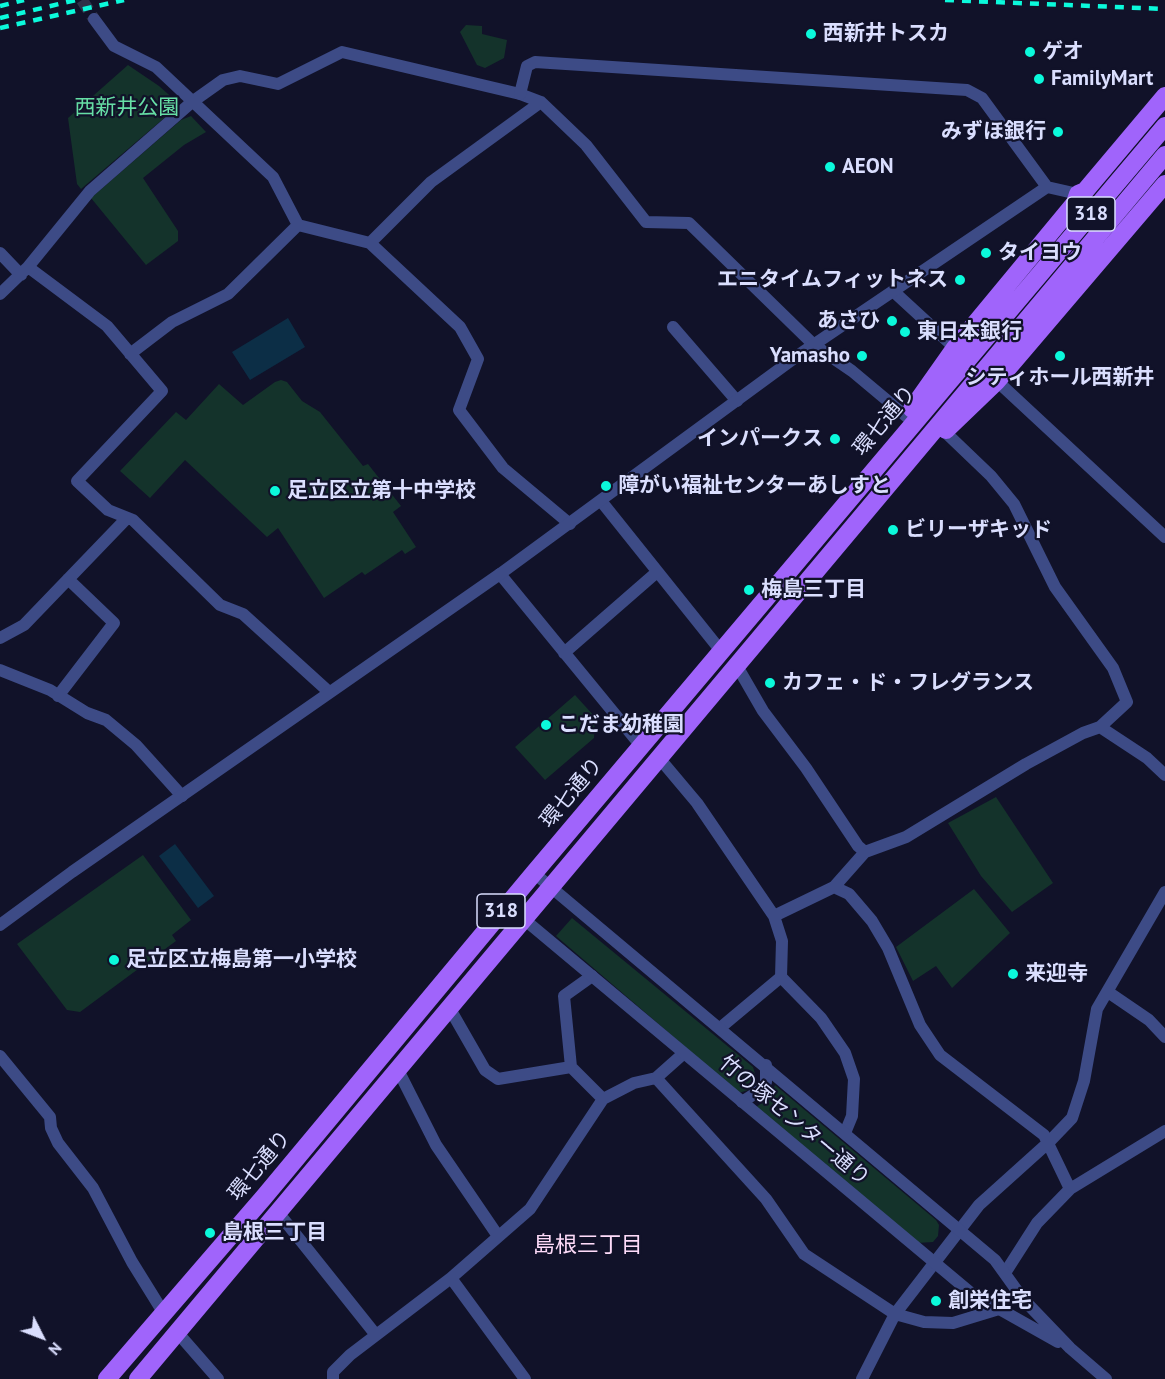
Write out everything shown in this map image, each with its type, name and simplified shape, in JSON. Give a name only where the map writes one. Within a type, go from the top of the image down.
[{"type":"main road","points":[[895,443],[907,417],[955,348],[1075,203],[1078,194],[1084,191],[1165,96]]},
{"type":"main road","name":"環七通り","points":[[107,1379],[264,1197],[895,443],[1165,126]]},
{"type":"main road","name":"環七通り","points":[[138,1379],[1165,155]]},
{"type":"main road","points":[[911,457],[944,431],[998,381],[1165,184]]},
{"type":"street","points":[[94,19],[114,46],[156,67],[273,177],[298,225],[370,243],[460,327],[478,359],[459,410],[503,468],[570,524]]},
{"type":"street","points":[[0,294],[24,271],[90,191],[192,102],[223,80],[240,76],[278,84],[342,52],[520,94],[541,102],[586,145],[646,222],[689,223],[814,345],[852,371],[907,417]]},
{"type":"street","points":[[520,94],[527,66],[535,62],[967,90],[982,98],[1047,187],[1078,194]]},
{"type":"street","points":[[370,243],[431,182],[541,102]]},
{"type":"street","points":[[1138,127],[1165,149]]},
{"type":"street","points":[[0,925],[500,574],[814,345],[1047,187]]},
{"type":"street","points":[[130,354],[172,322],[228,294],[298,225]]},
{"type":"street","points":[[0,253],[107,326],[162,391],[77,481],[108,510],[133,520],[220,605],[243,614],[329,692]]},
{"type":"street","points":[[893,291],[955,348]]},
{"type":"street","points":[[674,327],[737,401]]},
{"type":"street","points":[[998,381],[1165,537]]},
{"type":"street","points":[[774,916],[834,887],[865,852],[906,837],[1026,764],[1083,733],[1100,727],[1128,702],[1113,668],[1055,587],[1014,504],[991,476],[944,431]]},
{"type":"street","points":[[601,501],[721,651]]},
{"type":"street","points":[[0,638],[24,626],[127,518]]},
{"type":"street","points":[[564,653],[657,572]]},
{"type":"street","points":[[500,574],[641,746]]},
{"type":"street","points":[[58,696],[114,623],[68,579]]},
{"type":"street","points":[[737,666],[763,711],[806,768],[858,846],[865,852]]},
{"type":"street","points":[[0,670],[106,720],[136,745],[182,796]]},
{"type":"street","points":[[1100,727],[1147,758],[1165,775]]},
{"type":"street","points":[[660,759],[697,803],[774,916],[782,941],[781,977],[821,1018],[845,1053],[854,1079],[852,1116],[845,1133]]},
{"type":"street","name":"竹の塚センター通り","points":[[534,873],[766,1065],[960,1230],[1005,1273],[1023,1299],[1070,1348],[1106,1379]]},
{"type":"street","points":[[834,887],[849,894],[872,921],[888,948],[920,1025],[940,1055],[1044,1135],[1070,1189]]},
{"type":"street","points":[[862,1379],[895,1314],[979,1205],[1049,1143],[1072,1118],[1084,1081],[1097,1009],[1165,892]]},
{"type":"street","name":"竹の塚センター通り","points":[[507,905],[682,1054],[971,1293],[1070,1348]]},
{"type":"street","points":[[592,976],[564,996],[571,1067],[603,1099]]},
{"type":"street","points":[[720,1028],[781,977]]},
{"type":"street","points":[[1108,992],[1149,1020],[1165,1037]]},
{"type":"street","points":[[450,1009],[485,1070],[498,1079],[571,1067]]},
{"type":"street","points":[[333,1379],[333,1372],[376,1335],[451,1278],[530,1209],[603,1099],[634,1083],[656,1078],[682,1054]]},
{"type":"street","points":[[0,1056],[50,1117],[51,1128],[58,1143],[93,1188],[132,1262],[163,1312]]},
{"type":"street","points":[[742,1102],[762,1089],[766,1082],[766,1065]]},
{"type":"street","points":[[398,1070],[436,1145],[498,1236]]},
{"type":"street","points":[[656,1078],[766,1199],[804,1254],[895,1314],[924,1322],[953,1323],[999,1309]]},
{"type":"street","points":[[1005,1273],[1037,1223],[1070,1189],[1165,1131]]},
{"type":"street","points":[[277,1211],[376,1335]]},
{"type":"street","points":[[451,1278],[525,1379]]},
{"type":"street","points":[[177,1332],[218,1379]]},
{"type":"green space","points":[[466,25],[482,26],[482,34],[507,40],[504,58],[485,68],[477,65],[460,32]]},
{"type":"green space","name":"西新井公園","points":[[128,65],[176,101],[176,108],[81,189],[77,184],[68,118]]},
{"type":"green space","name":"西新井公園","points":[[191,116],[206,132],[184,145],[143,178],[178,231],[178,241],[146,265],[91,198],[181,120]]},
{"type":"green space","points":[[281,380],[287,382],[302,401],[320,412],[363,466],[368,464],[401,506],[393,512],[416,547],[405,554],[402,550],[365,575],[362,572],[324,598],[278,528],[267,537],[185,460],[150,498],[120,471],[176,412],[186,420],[219,384],[243,405]]},
{"type":"green space","points":[[575,695],[595,717],[594,738],[545,780],[515,747]]},
{"type":"green space","points":[[996,797],[1053,883],[1012,912],[981,876],[948,823]]},
{"type":"green space","points":[[143,855],[191,920],[172,935],[176,941],[80,1012],[67,1010],[17,944]]},
{"type":"green space","points":[[974,889],[1010,933],[952,988],[936,966],[913,981],[896,947]]},
{"type":"green space","points":[[572,918],[753,1067],[757,1080],[751,1089],[739,1093],[556,936]]},
{"type":"green space","points":[[775,1085],[936,1220],[939,1225],[938,1236],[933,1242],[917,1243],[756,1107],[769,1098]]},
{"type":"water","points":[[288,318],[305,347],[250,380],[232,352]]},
{"type":"water","points":[[175,844],[214,896],[198,908],[159,856]]},
{"type":"tunnel","points":[[82,0],[94,19]]},
{"type":"railway","points":[[0,6],[24,0]]},
{"type":"railway","points":[[0,18],[76,0]]},
{"type":"railway","points":[[0,28],[124,0]]},
{"type":"railway","points":[[945,0],[1165,9]]},
{"type":"place","name":"西新井トスカ","points":[[811,34]]},
{"type":"place","name":"ゲオ","points":[[1030,52]]},
{"type":"place","name":"FamilyMart","points":[[1039,79]]},
{"type":"place","name":"みずほ銀行","points":[[1058,132]]},
{"type":"place","name":"AEON","points":[[830,167]]},
{"type":"place","name":"タイヨウ","points":[[986,253]]},
{"type":"place","name":"エニタイムフィットネス","points":[[960,280]]},
{"type":"place","name":"あさひ","points":[[892,321]]},
{"type":"place","name":"東日本銀行","points":[[905,332]]},
{"type":"place","name":"Yamasho","points":[[862,356]]},
{"type":"place","name":"シティホール西新井","points":[[1060,356]]},
{"type":"place","name":"インパークス","points":[[835,439]]},
{"type":"place","name":"障がい福祉センターあしすと","points":[[606,486]]},
{"type":"place","name":"足立区立第十中学校","points":[[275,491]]},
{"type":"place","name":"ビリーザキッド","points":[[893,530]]},
{"type":"place","name":"梅島三丁目","points":[[749,590]]},
{"type":"place","name":"カフェ・ド・フレグランス","points":[[770,683]]},
{"type":"place","name":"こだま幼稚園","points":[[546,725]]},
{"type":"place","name":"足立区立梅島第一小学校","points":[[114,960]]},
{"type":"place","name":"来迎寺","points":[[1013,974]]},
{"type":"place","name":"島根三丁目","points":[[210,1233]]},
{"type":"place","name":"創栄住宅","points":[[936,1301]]},
{"type":"district","name":"島根三丁目","points":[[588,1246]]}]
